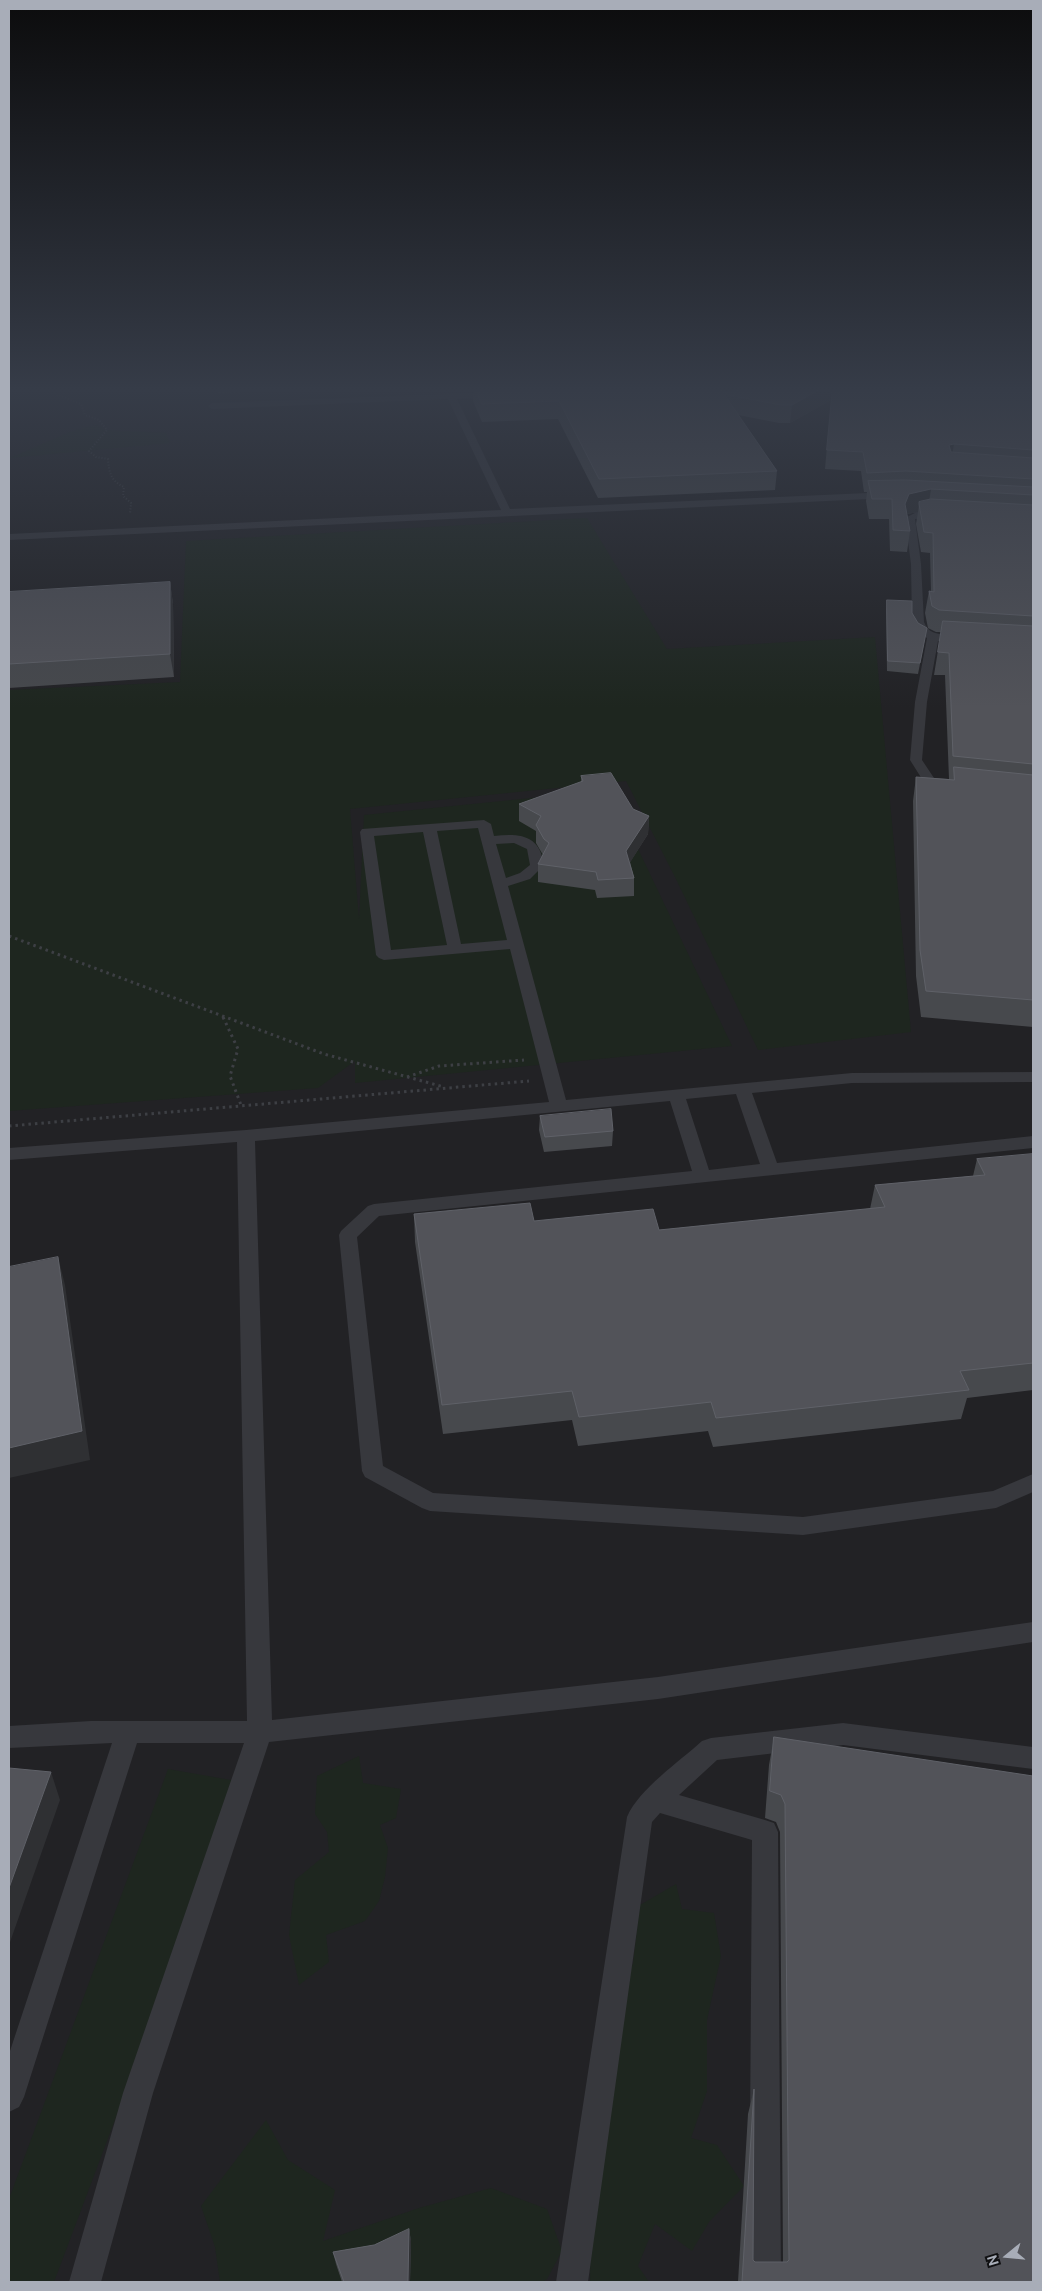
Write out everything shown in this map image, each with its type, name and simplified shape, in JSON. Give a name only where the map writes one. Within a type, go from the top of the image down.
[{"type":"lane","points":[[498,494],[507,513]]},
{"type":"lane","points":[[9,537],[824,497],[903,495]]},
{"type":"lane","points":[[955,516],[928,514],[910,518],[916,564],[918,622],[922,631],[933,637],[978,640]]},
{"type":"lane","points":[[933,637],[921,702],[916,760],[932,784],[959,787]]},
{"type":"lane","points":[[516,944],[384,955],[367,832],[484,824],[547,1058],[559,1106]]},
{"type":"lane","points":[[429,828],[455,949]]},
{"type":"lane","points":[[488,841],[502,839],[527,842],[531,844],[537,854],[538,865],[529,874],[519,880],[500,884]]},
{"type":"lane","points":[[9,1154],[246,1136],[852,1078],[1033,1077]]},
{"type":"lane","points":[[742,1088],[770,1169]]},
{"type":"lane","points":[[676,1094],[702,1176]]},
{"type":"lane","points":[[85,2282],[138,2093],[260,1732],[246,1136]]},
{"type":"lane","points":[[1033,1142],[374,1210],[348,1235],[372,1471],[430,1502],[803,1526],[996,1500],[1033,1483]]},
{"type":"lane","points":[[9,1737],[91,1732],[260,1732],[658,1688],[1033,1632]]},
{"type":"lane","points":[[9,2097],[128,1732]]},
{"type":"lane","points":[[572,2282],[640,1817],[655,1800],[711,1748],[843,1734],[1033,1758]]},
{"type":"lane","points":[[655,1800],[765,1832],[765,2282]]},
{"type":"path","points":[[123,494],[123,496],[131,503],[130,517],[137,531]]},
{"type":"path","points":[[9,936],[324,1054],[454,1090]]},
{"type":"path","points":[[224,1016],[238,1049],[230,1076],[241,1105]]},
{"type":"path","points":[[407,1077],[439,1066],[547,1058]]},
{"type":"path","points":[[9,1126],[552,1080]]},
{"type":"shaded area","points":[[9,494],[1033,494],[1033,2282],[9,2282]]},
{"type":"shaded area","points":[[587,518],[667,649],[875,637],[911,1032],[758,1050],[676,879],[626,781],[350,809],[359,919],[364,815],[610,790],[732,1046],[355,1083],[355,1061],[318,1088],[9,1111],[9,690],[180,682],[186,541]]},
{"type":"shaded area","points":[[359,1756],[363,1783],[401,1789],[396,1818],[380,1825],[388,1848],[385,1877],[379,1901],[365,1921],[326,1935],[329,1962],[299,1985],[289,1935],[295,1880],[329,1852],[327,1832],[315,1814],[317,1776]]},
{"type":"shaded area","points":[[168,1769],[242,1782],[54,2282],[9,2282],[9,2199]]},
{"type":"shaded area","points":[[676,1884],[682,1909],[714,1913],[721,1956],[707,2020],[707,2091],[691,2138],[717,2145],[744,2186],[709,2222],[692,2251],[655,2224],[638,2266],[649,2282],[590,2282],[591,2202],[604,2034],[633,1963],[640,1905]]},
{"type":"shaded area","points":[[266,2120],[288,2160],[335,2190],[323,2241],[419,2208],[491,2188],[547,2209],[562,2251],[547,2279],[543,2282],[220,2282],[215,2247],[201,2206]]},
{"type":"building","points":[[871,494],[909,494],[905,504],[910,531],[893,530],[892,499],[872,499]]},
{"type":"building","points":[[931,499],[1033,505],[1033,616],[939,610],[932,606],[929,591],[934,592],[933,533],[924,532],[919,504],[919,502]]},
{"type":"building","points":[[170,582],[170,654],[9,664],[9,592]]},
{"type":"building","points":[[887,600],[912,601],[912,613],[918,623],[927,628],[920,663],[888,661]]},
{"type":"building","points":[[943,621],[1033,626],[1033,764],[953,756],[949,653],[938,652]]},
{"type":"building","points":[[954,767],[1033,775],[1033,1000],[926,991],[920,950],[916,777],[954,780]]},
{"type":"building","points":[[611,773],[633,809],[649,816],[626,851],[634,878],[598,880],[596,872],[538,864],[549,843],[544,839],[536,825],[541,816],[519,804],[583,781],[581,776]]},
{"type":"building","points":[[611,1109],[613,1131],[545,1137],[540,1116]]},
{"type":"building","points":[[1033,1154],[1033,1363],[960,1371],[969,1390],[716,1418],[711,1402],[579,1417],[572,1391],[442,1405],[414,1214],[530,1203],[534,1221],[653,1209],[659,1230],[885,1207],[875,1185],[985,1175],[977,1159]]},
{"type":"building","points":[[58,1257],[82,1431],[9,1448],[9,1267]]},
{"type":"building","points":[[774,1737],[1033,1776],[1033,2282],[742,2282],[754,2089],[753,2260],[755,2262],[787,2262],[789,2260],[785,1804],[781,1795],[770,1791]]},
{"type":"building","points":[[9,1768],[51,1772],[9,1888]]},
{"type":"building","points":[[409,2229],[407,2282],[344,2282],[333,2252],[374,2245]]}]
